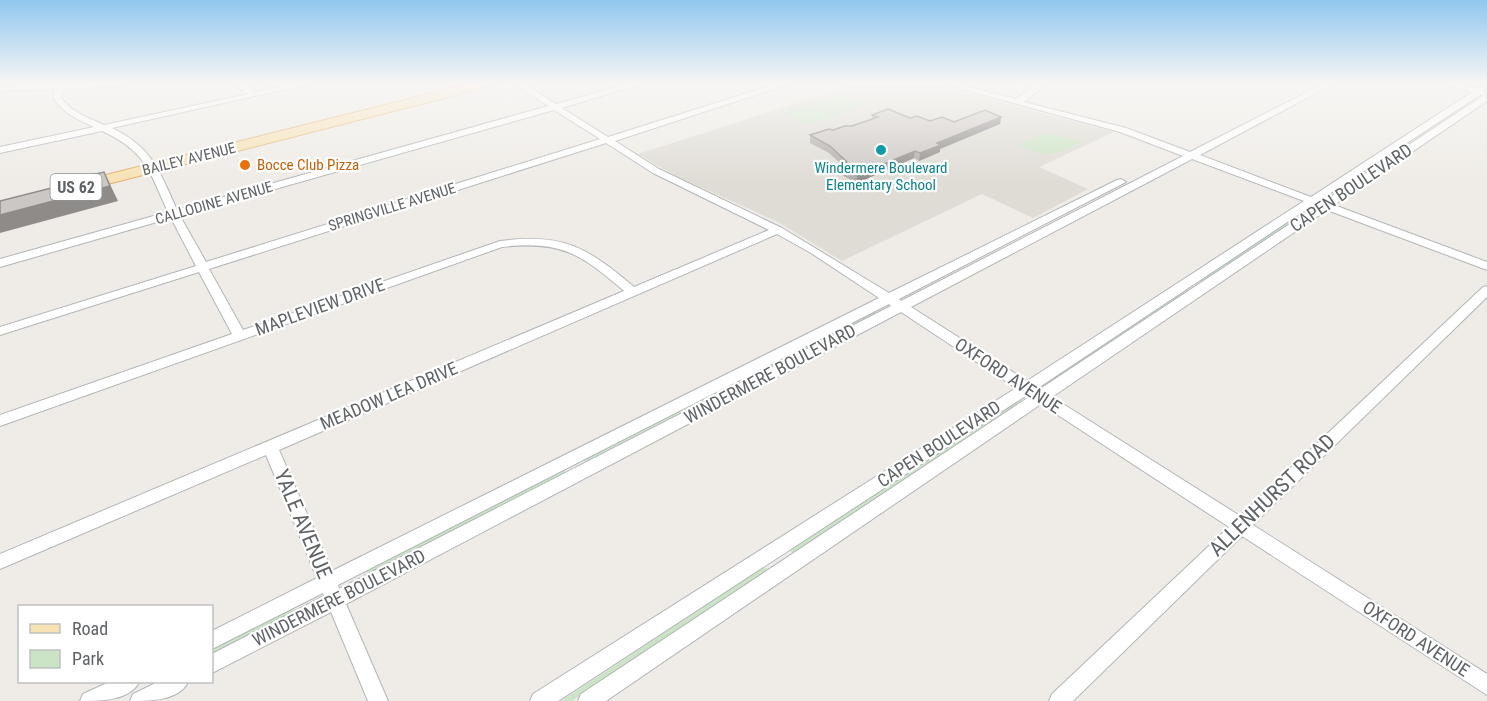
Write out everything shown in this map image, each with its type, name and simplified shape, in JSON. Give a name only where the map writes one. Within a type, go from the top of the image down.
[{"type":"main road","name":"BAILEY AVENUE","points":[[68,189],[355,117]]},
{"type":"street","points":[[82,117],[132,142],[141,150],[239,335]]},
{"type":"street","points":[[0,150],[151,117]]},
{"type":"street","name":"CALLODINE AVENUE","points":[[0,263],[520,117]]},
{"type":"street","name":"OXFORD AVENUE","points":[[570,117],[668,177],[778,230],[1042,397],[1487,685]]},
{"type":"street","name":"SPRINGVILLE AVENUE","points":[[0,331],[680,117]]},
{"type":"street","points":[[1073,117],[1123,130],[1487,266]]},
{"type":"street","name":"WINDERMERE BOULEVARD","points":[[213,663],[894,303],[1253,117]]},
{"type":"street","name":"WINDERMERE BOULEVARD","points":[[1186,153],[1261,117]]},
{"type":"street","name":"CAPEN BOULEVARD","points":[[540,701],[1318,203],[1448,117]]},
{"type":"street","name":"CAPEN BOULEVARD","points":[[588,701],[1042,397],[1318,203]]},
{"type":"street","name":"MEADOW LEA DRIVE","points":[[0,562],[778,230]]},
{"type":"street","name":"MAPLEVIEW DRIVE","points":[[0,421],[487,247],[513,241],[554,241],[575,248],[633,292]]},
{"type":"street","name":"ALLENHURST ROAD","points":[[1059,701],[1487,290]]},
{"type":"street","name":"WINDERMERE BOULEVARD","points":[[213,640],[894,303]]},
{"type":"street","name":"YALE AVENUE","points":[[270,447],[378,701]]},
{"type":"street","points":[[90,701],[125,683]]},
{"type":"street","points":[[140,701],[174,683]]},
{"type":"shaded area","points":[[755,117],[1056,117],[1114,132],[1039,167],[1088,189],[1033,218],[982,194],[842,261],[778,222],[676,176],[638,154]]},
{"type":"green space","points":[[792,117],[832,117],[809,125]]},
{"type":"green space","points":[[1044,134],[1060,135],[1082,142],[1050,154],[1043,154],[1017,145]]},
{"type":"green space","points":[[1310,207],[1314,208],[1201,282],[1200,280]]},
{"type":"green space","points":[[1187,289],[1190,291],[1045,386],[1042,385]]},
{"type":"green space","points":[[874,310],[877,314],[757,375],[752,373]]},
{"type":"green space","points":[[736,381],[738,385],[589,461],[584,461],[583,459]]},
{"type":"green space","points":[[1020,399],[1023,402],[795,553],[791,552],[791,549]]},
{"type":"green space","points":[[563,469],[564,474],[372,573],[366,572],[366,569]]},
{"type":"green space","points":[[763,568],[767,568],[767,571],[572,701],[561,701]]},
{"type":"green space","points":[[288,607],[294,609],[291,615],[213,655],[213,645]]},
{"type":"building","name":"Windermere Boulevard Elementary School","points":[[878,117],[919,117],[930,121],[942,117],[954,122],[968,117],[1001,117],[937,143],[941,145],[920,153],[915,151],[857,175],[839,166],[847,162],[830,146],[810,135],[829,129],[852,126]]},
{"type":"building","points":[[104,172],[110,186],[0,215],[0,201],[91,178],[91,175]]},
{"type":"place","name":"Windermere Boulevard Elementary School","points":[[881,150]]},
{"type":"place","name":"Bocce Club Pizza","points":[[245,165]]}]
